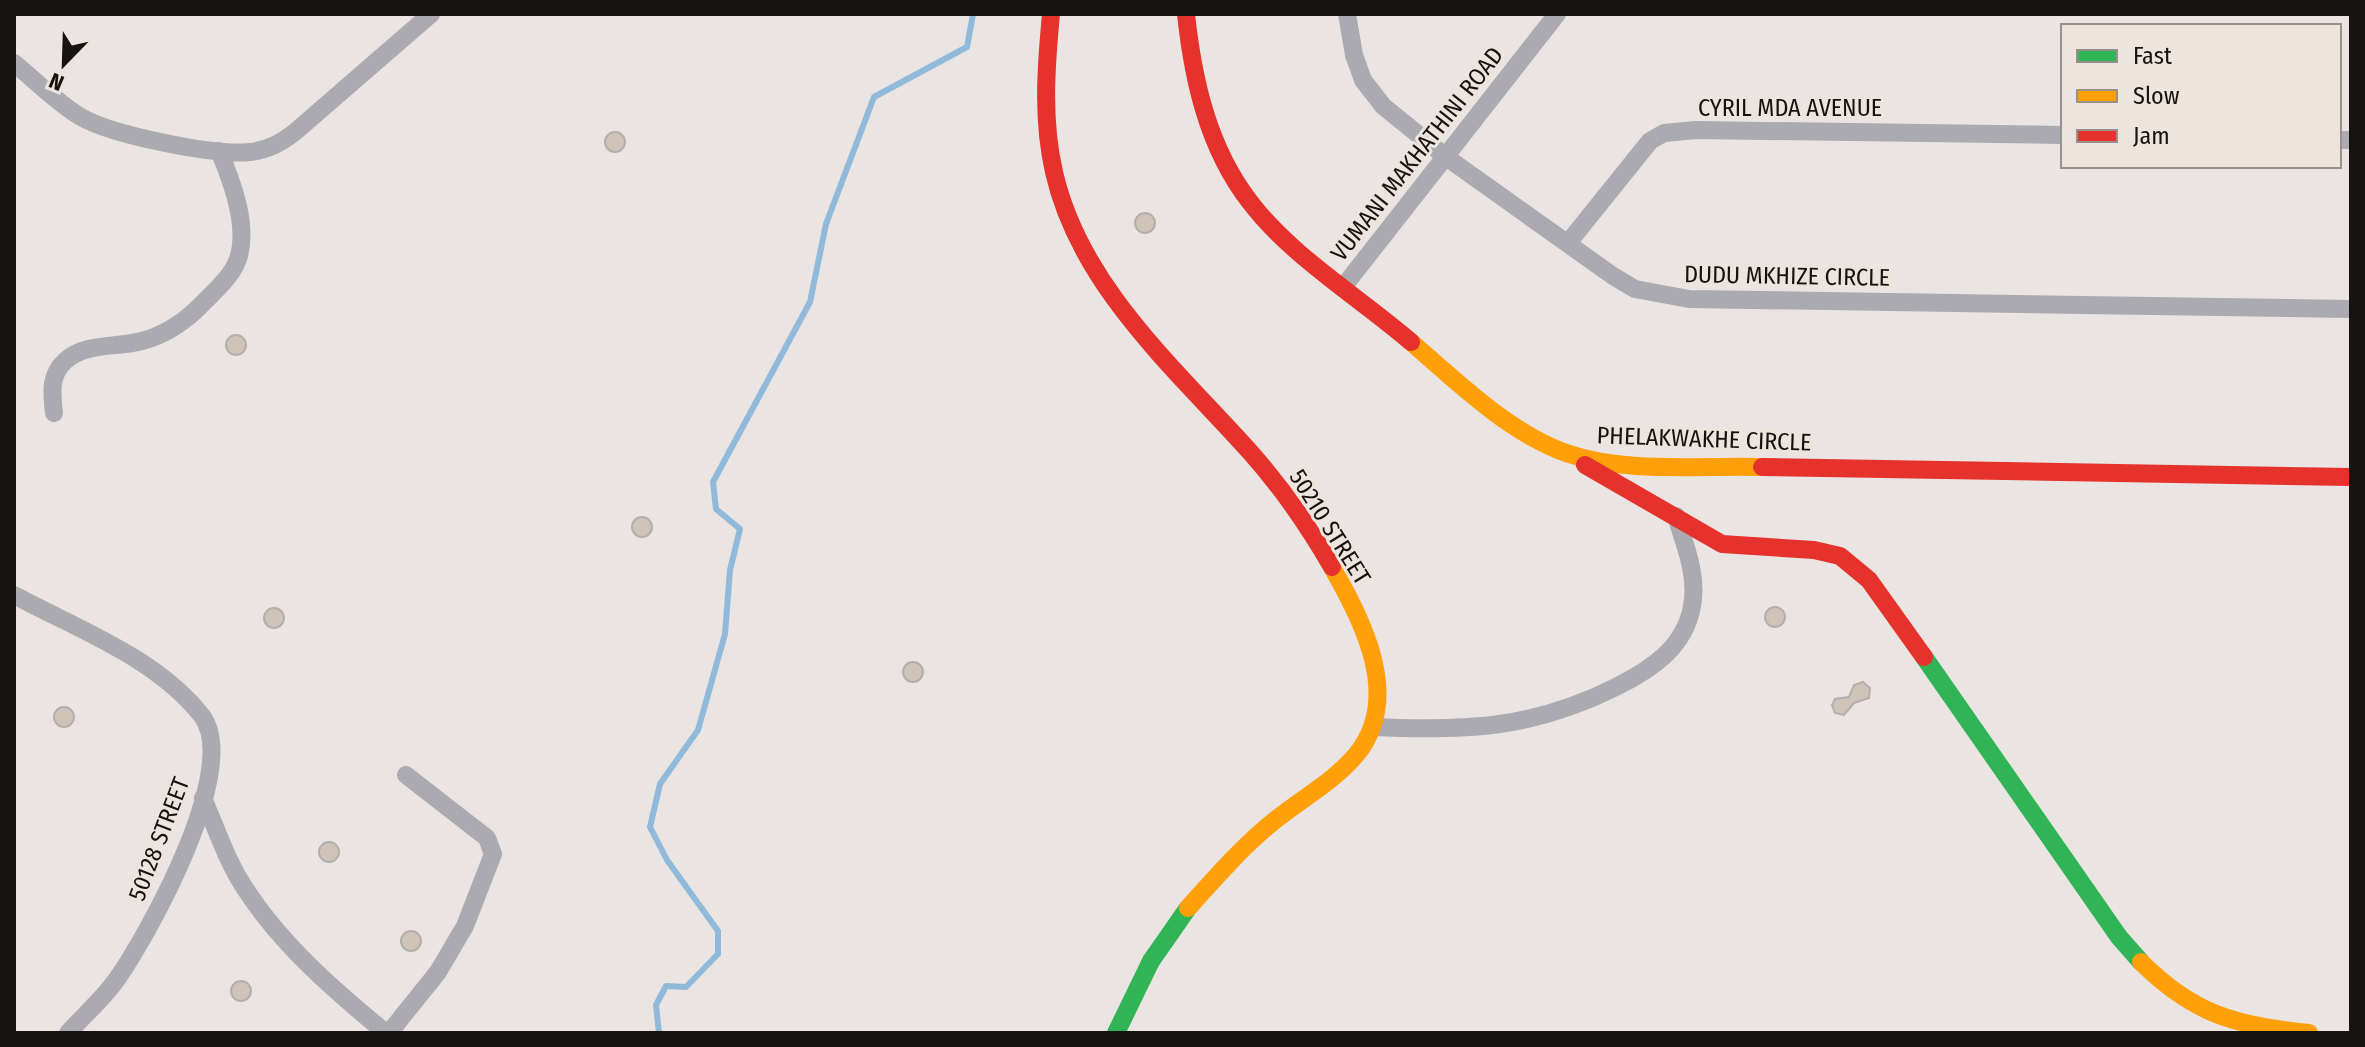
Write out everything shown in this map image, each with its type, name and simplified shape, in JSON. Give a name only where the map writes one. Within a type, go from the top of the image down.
[{"type":"street","points":[[14,63],[60,102],[98,126],[124,134],[219,151],[250,153],[279,144],[431,14]]},
{"type":"street","name":"50210 STREET","points":[[1051,14],[1044,114],[1050,157],[1072,226],[1148,341],[1201,404],[1264,469],[1325,557],[1372,654],[1379,708],[1373,727],[1357,756],[1259,834],[1178,921],[1148,966],[1116,1033]]},
{"type":"street","name":"PHELAKWAKHE CIRCLE","points":[[1186,14],[1197,86],[1225,163],[1239,188],[1275,230],[1488,404],[1562,451],[1622,464],[2351,477]]},
{"type":"street","name":"DUDU MKHIZE CIRCLE","points":[[1347,14],[1354,55],[1371,94],[1446,157],[1635,289],[1689,299],[2351,309]]},
{"type":"street","name":"VUMANI MAKHATHINI ROAD","points":[[1344,286],[1557,14]]},
{"type":"street","name":"CYRIL MDA AVENUE","points":[[1568,243],[1636,154],[1664,133],[1696,130],[2061,135]]},
{"type":"street","points":[[54,413],[53,380],[66,361],[87,349],[137,342],[162,334],[199,307],[233,269],[240,248],[240,230],[230,176],[219,151]]},
{"type":"street","points":[[1562,451],[1722,544],[1739,549],[1838,555],[1853,565],[1891,610],[2119,937],[2156,981],[2175,997],[2202,1011],[2237,1023],[2309,1033]]},
{"type":"street","points":[[1373,727],[1467,727],[1531,720],[1572,709],[1638,676],[1663,659],[1677,642],[1692,607],[1691,568],[1676,516]]},
{"type":"street","name":"50128 STREET","points":[[14,595],[126,654],[162,678],[191,704],[204,719],[210,733],[211,754],[203,798],[165,899],[115,983],[68,1033]]},
{"type":"street","points":[[203,798],[234,868],[270,923],[342,997],[388,1033],[438,972],[465,926],[493,854],[487,838],[406,775]]},
{"type":"building","points":[[615,132],[622,135],[625,142],[622,149],[615,152],[608,149],[605,142],[608,135]]},
{"type":"building","points":[[1145,213],[1152,216],[1155,223],[1152,230],[1145,233],[1138,230],[1135,223],[1138,216]]},
{"type":"building","points":[[236,335],[243,338],[246,345],[243,352],[236,355],[229,352],[226,345],[229,338]]},
{"type":"building","points":[[642,517],[649,520],[652,527],[649,534],[642,537],[635,534],[632,527],[635,520]]},
{"type":"building","points":[[1775,607],[1782,610],[1785,617],[1782,624],[1775,627],[1768,624],[1765,617],[1768,610]]},
{"type":"building","points":[[274,608],[281,611],[284,618],[281,625],[274,628],[267,625],[264,618],[267,611]]},
{"type":"building","points":[[913,662],[920,665],[923,672],[920,679],[913,682],[906,679],[903,672],[906,665]]},
{"type":"building","points":[[1863,682],[1870,688],[1869,698],[1854,703],[1844,715],[1835,713],[1832,705],[1835,699],[1849,697],[1854,685]]},
{"type":"building","points":[[64,707],[71,710],[74,717],[71,724],[64,727],[57,724],[54,717],[57,710]]},
{"type":"building","points":[[329,842],[336,845],[339,852],[336,859],[329,862],[322,859],[319,852],[322,845]]},
{"type":"building","points":[[411,931],[418,934],[421,941],[418,948],[411,951],[404,948],[401,941],[404,934]]},
{"type":"building","points":[[241,981],[248,984],[251,991],[248,998],[241,1001],[234,998],[231,991],[234,984]]},
{"type":"waterway","points":[[659,1033],[656,1005],[666,986],[686,987],[718,954],[718,931],[667,860],[650,827],[660,784],[698,730],[725,634],[730,570],[740,529],[716,509],[713,482],[810,302],[826,224],[874,97],[967,47],[973,14]]},
{"type":"traffic: fast","points":[[1924,657],[2119,937],[2141,962]]},
{"type":"traffic: fast","points":[[1116,1033],[1151,961],[1188,908]]},
{"type":"traffic: slow","points":[[1411,342],[1504,419],[1566,453],[1589,460],[1638,466],[1762,467]]},
{"type":"traffic: slow","points":[[1188,908],[1263,831],[1347,765],[1370,733],[1376,709],[1377,685],[1373,660],[1366,636],[1332,567]]},
{"type":"traffic: slow","points":[[2141,962],[2179,994],[2217,1014],[2259,1026],[2309,1033]]},
{"type":"traffic: jam","points":[[1051,14],[1046,93],[1050,152],[1067,214],[1085,253],[1134,324],[1274,480],[1332,567]]},
{"type":"traffic: jam","points":[[1186,14],[1193,64],[1205,112],[1235,181],[1285,240],[1411,342]]},
{"type":"traffic: jam","points":[[1585,465],[1722,544],[1814,550],[1840,556],[1869,580],[1924,657]]},
{"type":"traffic: jam","points":[[1762,467],[2351,477]]}]
